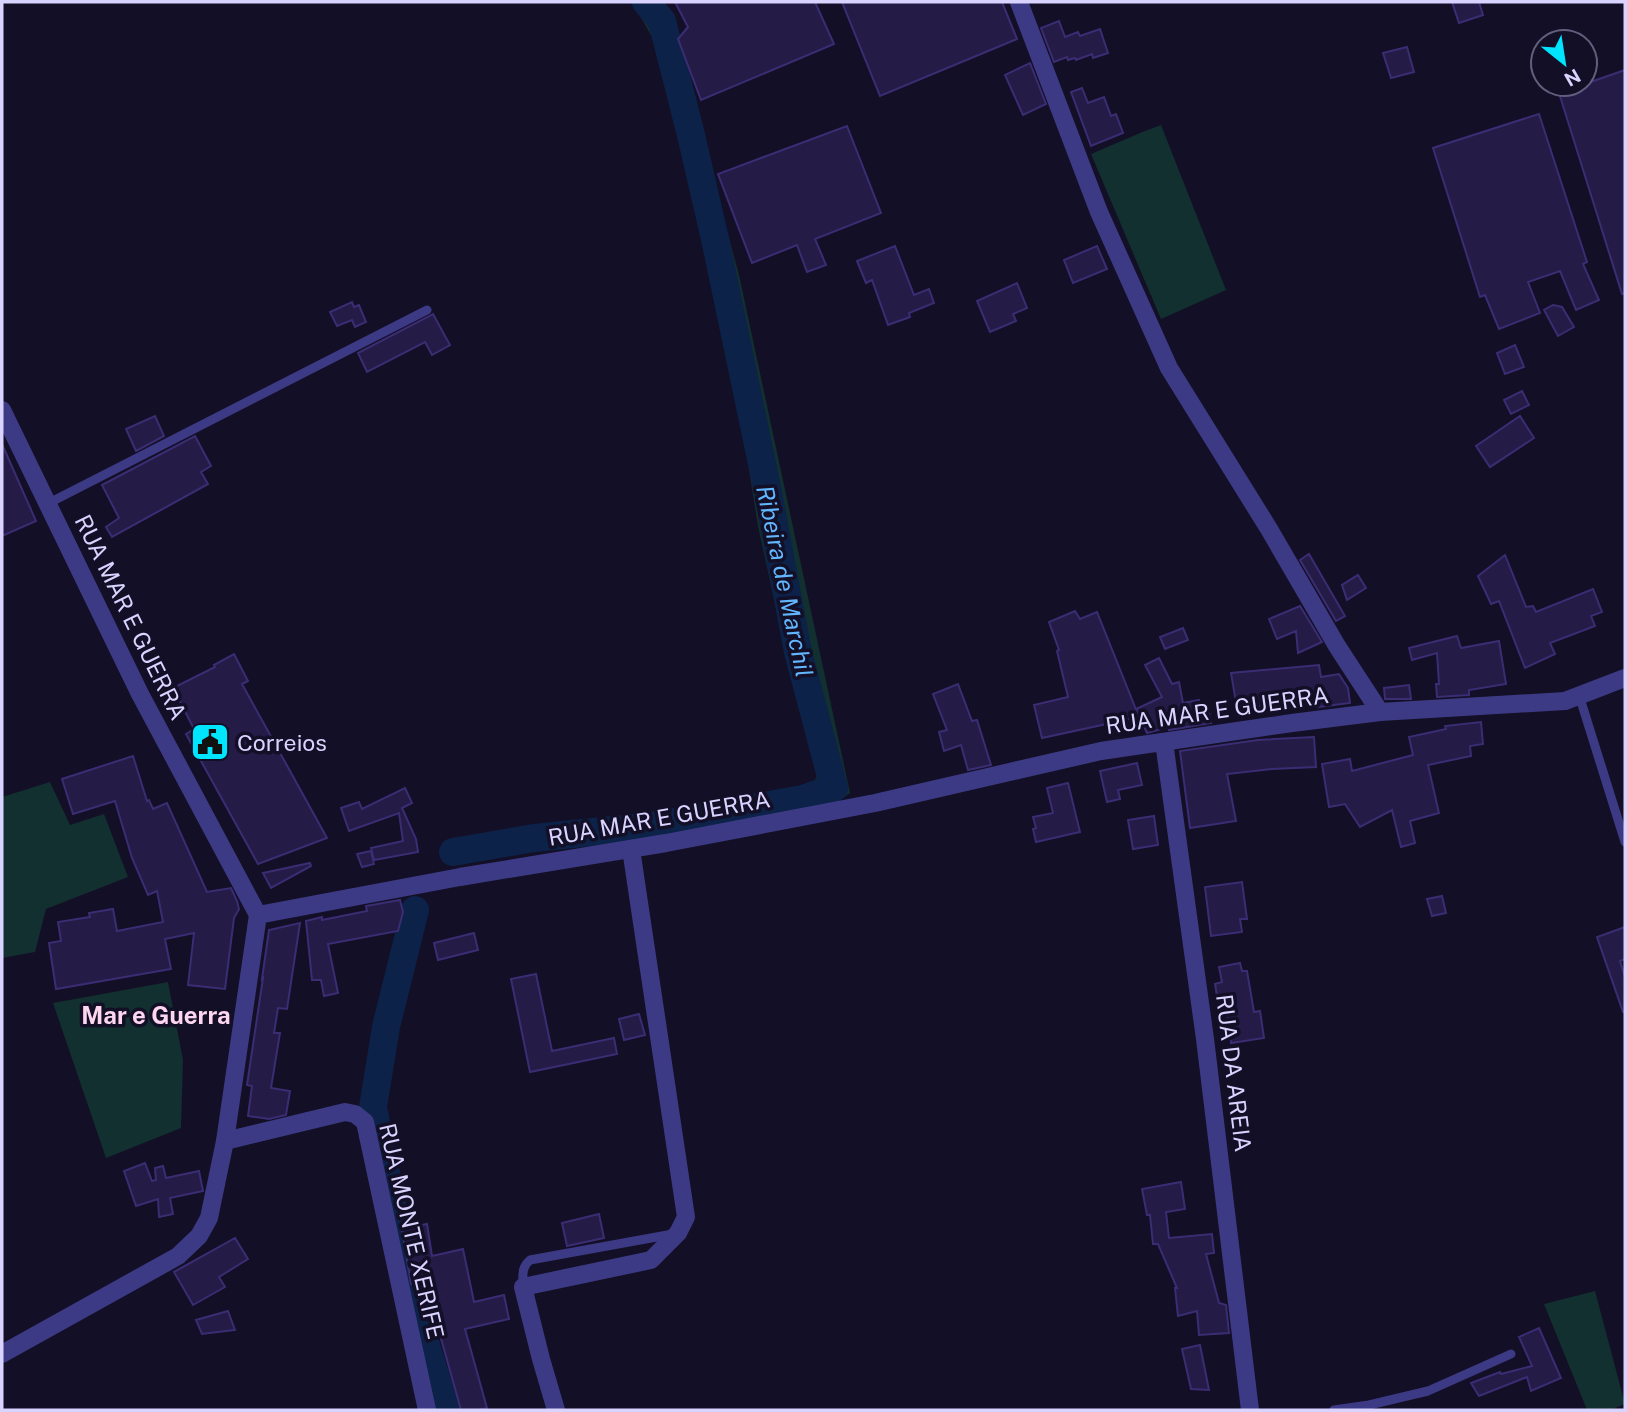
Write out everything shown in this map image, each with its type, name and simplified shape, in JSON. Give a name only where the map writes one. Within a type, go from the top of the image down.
[{"type":"street","points":[[1019,2],[1099,212],[1169,368],[1269,529],[1337,646],[1380,712]]},
{"type":"street","name":"RUA MAR E GUERRA","points":[[2,410],[140,694],[258,915],[875,803],[1101,751],[1380,712],[1565,701],[1625,678]]},
{"type":"street","name":"RUA DA AREIA","points":[[1164,742],[1207,1052],[1250,1410]]},
{"type":"street","points":[[556,1410],[523,1287],[651,1260],[678,1233],[686,1217],[631,849]]},
{"type":"street","points":[[2,1354],[178,1256],[199,1236],[209,1218],[225,1141],[258,915]]},
{"type":"street","name":"RUA MONTE XERIFE","points":[[225,1141],[345,1112],[355,1114],[365,1122],[428,1410]]},
{"type":"lane","points":[[47,504],[427,310]]},
{"type":"lane","points":[[1579,695],[1625,842]]},
{"type":"lane","points":[[523,1287],[524,1265],[530,1260],[678,1233]]},
{"type":"lane","points":[[1334,1410],[1428,1391],[1511,1354]]},
{"type":"green space","points":[[629,2],[662,2],[674,28],[691,106],[739,275],[850,793],[840,800],[821,806],[814,785],[818,770],[795,694],[758,526],[733,370],[687,164],[652,37],[634,5]]},
{"type":"green space","points":[[1161,125],[1226,290],[1161,319],[1091,154]]},
{"type":"green space","points":[[50,782],[70,825],[104,814],[128,877],[46,909],[35,952],[2,958],[2,797]]},
{"type":"green space","points":[[168,982],[183,1060],[181,1128],[106,1158],[53,1003]]},
{"type":"green space","points":[[1595,1291],[1625,1404],[1610,1410],[1587,1410],[1544,1304]]},
{"type":"building","points":[[675,2],[815,2],[834,44],[701,100],[678,39],[688,27]]},
{"type":"building","points":[[842,2],[1002,2],[1017,39],[880,96]]},
{"type":"building","points":[[1452,2],[1479,2],[1483,15],[1459,23]]},
{"type":"building","points":[[1059,21],[1065,37],[1078,32],[1080,36],[1100,29],[1108,53],[1093,58],[1092,54],[1076,60],[1068,60],[1067,57],[1054,62],[1041,28]]},
{"type":"building","points":[[1407,47],[1414,72],[1391,78],[1383,53]]},
{"type":"building","points":[[1030,63],[1046,104],[1023,115],[1005,75]]},
{"type":"building","points":[[1625,70],[1625,293],[1622,294],[1561,98],[1599,98],[1599,79]]},
{"type":"building","points":[[1082,88],[1088,103],[1104,97],[1111,116],[1116,114],[1123,133],[1091,146],[1071,92]]},
{"type":"building","points":[[1539,114],[1587,262],[1583,264],[1599,300],[1576,310],[1560,271],[1528,282],[1540,313],[1499,329],[1485,295],[1480,297],[1433,148]]},
{"type":"building","points":[[847,126],[881,213],[815,239],[826,265],[807,272],[797,245],[752,263],[718,174]]},
{"type":"building","points":[[895,246],[914,295],[929,289],[934,303],[909,313],[910,317],[888,325],[872,280],[866,283],[857,261]]},
{"type":"building","points":[[1097,246],[1107,269],[1073,283],[1064,260]]},
{"type":"building","points":[[1017,283],[1027,308],[1013,314],[1016,321],[990,332],[977,301]]},
{"type":"building","points":[[352,302],[354,307],[359,305],[366,322],[355,327],[352,320],[337,326],[330,312]]},
{"type":"building","points":[[1553,305],[1562,307],[1574,327],[1558,336],[1544,310]]},
{"type":"building","points":[[433,314],[450,345],[432,355],[425,342],[367,372],[358,353]]},
{"type":"building","points":[[1515,345],[1524,367],[1505,374],[1497,353]]},
{"type":"building","points":[[1522,391],[1529,405],[1511,414],[1504,400]]},
{"type":"building","points":[[155,416],[164,436],[136,451],[126,429]]},
{"type":"building","points":[[1520,416],[1534,438],[1490,467],[1476,446]]},
{"type":"building","points":[[195,436],[211,466],[201,472],[208,484],[112,537],[106,527],[119,518],[102,485]]},
{"type":"building","points":[[2,444],[36,521],[2,536]]},
{"type":"building","points":[[1309,554],[1345,616],[1336,621],[1300,560]]},
{"type":"building","points":[[1505,555],[1526,607],[1533,606],[1536,612],[1593,589],[1602,612],[1591,616],[1595,626],[1550,643],[1555,654],[1525,668],[1499,601],[1491,604],[1478,576]]},
{"type":"building","points":[[1358,575],[1366,588],[1347,600],[1342,585]]},
{"type":"building","points":[[1300,606],[1322,642],[1298,653],[1296,631],[1277,639],[1269,619]]},
{"type":"building","points":[[1075,611],[1080,619],[1097,612],[1139,717],[1042,738],[1034,705],[1068,697],[1057,651],[1059,650],[1049,622]]},
{"type":"building","points":[[1183,628],[1188,640],[1165,649],[1160,637]]},
{"type":"building","points":[[1457,636],[1461,648],[1499,641],[1506,684],[1469,690],[1469,695],[1437,697],[1437,653],[1412,660],[1409,648]]},
{"type":"building","points":[[234,654],[248,681],[242,684],[327,838],[258,864],[186,734],[194,729],[173,688],[215,667],[214,665]]},
{"type":"building","points":[[1159,658],[1172,684],[1179,682],[1183,703],[1199,700],[1201,714],[1209,713],[1211,723],[1169,730],[1168,727],[1147,733],[1136,709],[1162,697],[1145,665]]},
{"type":"building","points":[[1319,665],[1321,677],[1339,674],[1348,688],[1350,703],[1318,707],[1318,703],[1262,710],[1261,706],[1237,709],[1231,673]]},
{"type":"building","points":[[958,684],[972,721],[977,720],[991,765],[968,770],[961,745],[944,751],[939,732],[947,730],[933,694]]},
{"type":"building","points":[[1409,685],[1411,699],[1385,699],[1384,688]]},
{"type":"building","points":[[1481,722],[1483,744],[1470,746],[1471,756],[1428,765],[1439,813],[1410,821],[1415,843],[1401,847],[1392,810],[1360,827],[1345,804],[1329,807],[1322,764],[1350,759],[1352,771],[1413,755],[1409,737],[1446,729],[1445,726]]},
{"type":"building","points":[[1314,737],[1316,767],[1227,774],[1236,821],[1190,828],[1180,751],[1258,740]]},
{"type":"building","points":[[133,756],[147,801],[149,800],[153,809],[167,803],[207,892],[231,888],[237,901],[239,909],[234,918],[225,989],[188,985],[194,933],[165,939],[171,969],[56,989],[49,943],[61,941],[58,922],[90,917],[89,913],[113,909],[117,931],[163,922],[157,891],[148,895],[132,858],[115,801],[73,814],[62,779]]},
{"type":"building","points":[[1137,763],[1142,785],[1118,790],[1120,799],[1107,802],[1100,771]]},
{"type":"building","points":[[1068,783],[1080,832],[1036,842],[1033,817],[1053,813],[1047,788]]},
{"type":"building","points":[[405,788],[412,803],[402,808],[416,839],[418,852],[374,860],[371,848],[403,841],[399,813],[349,831],[341,808],[359,802],[362,809]]},
{"type":"building","points":[[1154,816],[1158,845],[1133,849],[1128,820]]},
{"type":"building","points":[[371,851],[374,864],[362,867],[357,854]]},
{"type":"building","points":[[310,863],[311,866],[271,888],[263,873]]},
{"type":"building","points":[[1242,882],[1247,919],[1240,919],[1242,932],[1211,936],[1205,887]]},
{"type":"building","points":[[1442,896],[1446,913],[1432,916],[1427,899]]},
{"type":"building","points":[[400,900],[403,912],[398,931],[328,944],[338,993],[324,996],[321,980],[312,980],[306,921],[367,911],[366,906]]},
{"type":"building","points":[[300,923],[287,1009],[278,1008],[274,1033],[280,1033],[271,1088],[290,1091],[286,1115],[269,1119],[248,1116],[252,1086],[247,1085],[269,930]]},
{"type":"building","points":[[1625,927],[1625,959],[1620,961],[1625,977],[1623,1012],[1597,937]]},
{"type":"building","points":[[474,933],[478,950],[438,960],[434,943]]},
{"type":"building","points":[[1240,963],[1242,971],[1247,971],[1254,1012],[1260,1011],[1264,1038],[1231,1043],[1226,1007],[1219,1008],[1215,984],[1222,982],[1219,967]]},
{"type":"building","points":[[536,974],[552,1051],[614,1038],[617,1054],[530,1072],[511,979]]},
{"type":"building","points":[[639,1014],[645,1035],[624,1040],[619,1019]]},
{"type":"building","points":[[145,1163],[152,1181],[156,1180],[155,1168],[163,1166],[166,1178],[199,1171],[203,1191],[170,1198],[173,1214],[159,1217],[158,1199],[136,1206],[124,1171]]},
{"type":"building","points":[[1181,1182],[1185,1209],[1166,1212],[1169,1238],[1212,1234],[1214,1253],[1206,1254],[1219,1303],[1226,1305],[1229,1333],[1199,1335],[1197,1311],[1178,1316],[1177,1288],[1158,1244],[1153,1244],[1150,1215],[1147,1215],[1142,1189]]},
{"type":"building","points":[[599,1214],[604,1238],[567,1246],[562,1223]]},
{"type":"building","points":[[427,1224],[432,1256],[463,1249],[474,1302],[504,1295],[509,1319],[465,1329],[487,1408],[461,1410],[430,1291],[426,1292],[424,1281],[411,1284],[402,1229]]},
{"type":"building","points":[[235,1238],[248,1259],[219,1277],[225,1287],[193,1305],[174,1272]]},
{"type":"building","points":[[228,1311],[235,1330],[202,1334],[196,1320]]},
{"type":"building","points":[[1539,1328],[1561,1378],[1531,1391],[1527,1377],[1479,1396],[1471,1383],[1500,1372],[1501,1374],[1532,1366],[1519,1337]]},
{"type":"building","points":[[1200,1345],[1209,1390],[1191,1389],[1182,1349]]},
{"type":"waterway","name":"Ribeira de Marchil","points":[[453,852],[534,838],[652,826],[803,799],[834,788],[798,652],[766,483],[691,135],[662,21],[646,2]]},
{"type":"waterway","points":[[415,910],[386,1027],[373,1107],[402,1267],[446,1410]]},
{"type":"place","name":"Correios","points":[[210,742]]},
{"type":"district","name":"Mar e Guerra","points":[[156,1015]]}]
